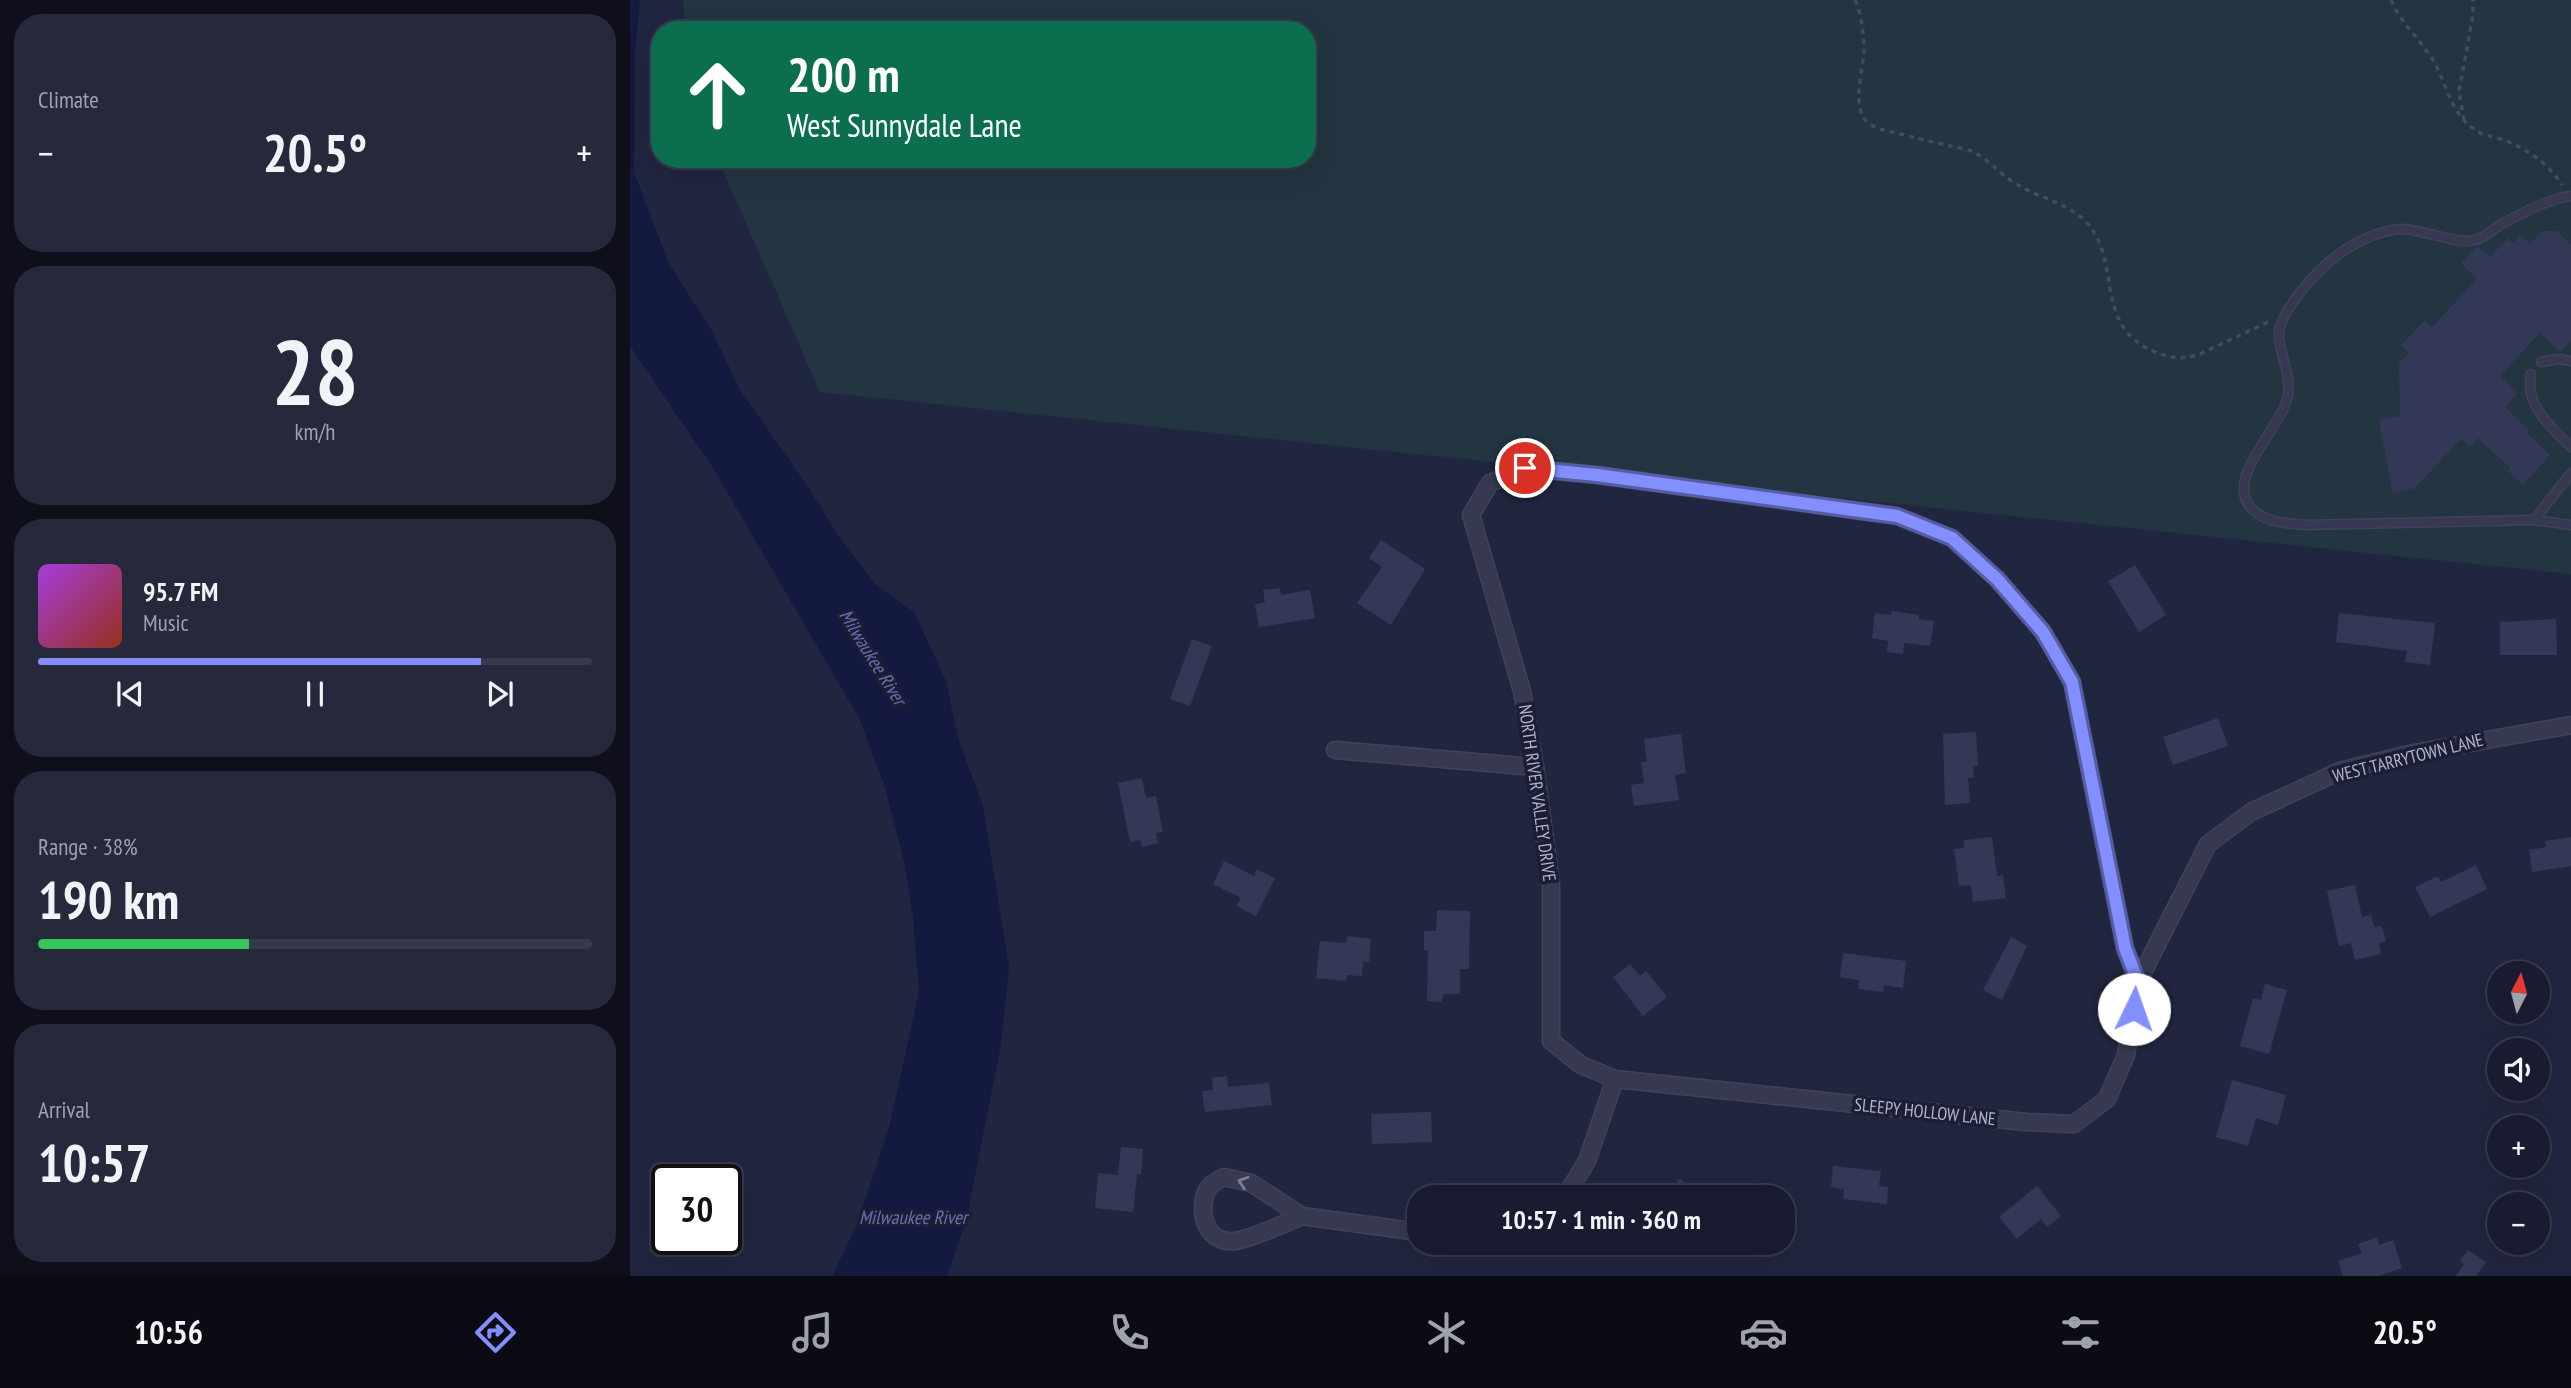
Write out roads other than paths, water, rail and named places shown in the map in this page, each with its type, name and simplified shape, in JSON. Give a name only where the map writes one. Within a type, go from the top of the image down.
[{"type":"street","name":"NORTH RIVER VALLEY DRIVE","points":[[1615,1079],[1580,1065],[1551,1041],[1551,884],[1535,767],[1522,691],[1471,515],[1490,483],[1525,468],[1597,475],[1897,516],[1952,538],[1997,579],[2043,632],[2072,682],[2125,948],[2138,982]]},
{"type":"street","name":"WEST TARRYTOWN LANE","points":[[2138,982],[2208,844],[2251,813],[2340,771],[2409,754],[2571,725]]},
{"type":"street","points":[[1335,750],[1535,767]]},
{"type":"street","name":"SLEEPY HOLLOW LANE","points":[[1615,1079],[2026,1122],[2074,1124],[2107,1099],[2126,1055],[2138,982]]},
{"type":"street","points":[[1572,1185],[1587,1160],[1615,1079]]},
{"type":"street","points":[[1302,1216],[1234,1241],[1217,1238],[1207,1229],[1202,1212],[1208,1188],[1224,1177],[1251,1183],[1302,1216],[1407,1230]]},
{"type":"lane","points":[[2570,196],[2501,224],[2477,240],[2460,241],[2403,229],[2365,238],[2334,257],[2306,285],[2282,321],[2278,334],[2287,373],[2288,396],[2245,475],[2244,489],[2246,502],[2258,514],[2274,523],[2534,520],[2571,525]]},
{"type":"lane","points":[[2541,362],[2559,359],[2571,361]]},
{"type":"lane","points":[[2531,374],[2529,393],[2534,405],[2571,447]]},
{"type":"lane","points":[[2534,520],[2570,476]]},
{"type":"water","name":"Milwaukee River","points":[[630,0],[640,0],[635,51],[634,172],[669,264],[711,329],[740,390],[807,485],[839,537],[877,586],[914,612],[946,681],[958,738],[983,806],[1009,967],[1001,1045],[966,1222],[947,1276],[832,1276],[857,1225],[890,1124],[919,991],[913,918],[904,861],[884,784],[859,718],[713,468],[630,346]]}]
